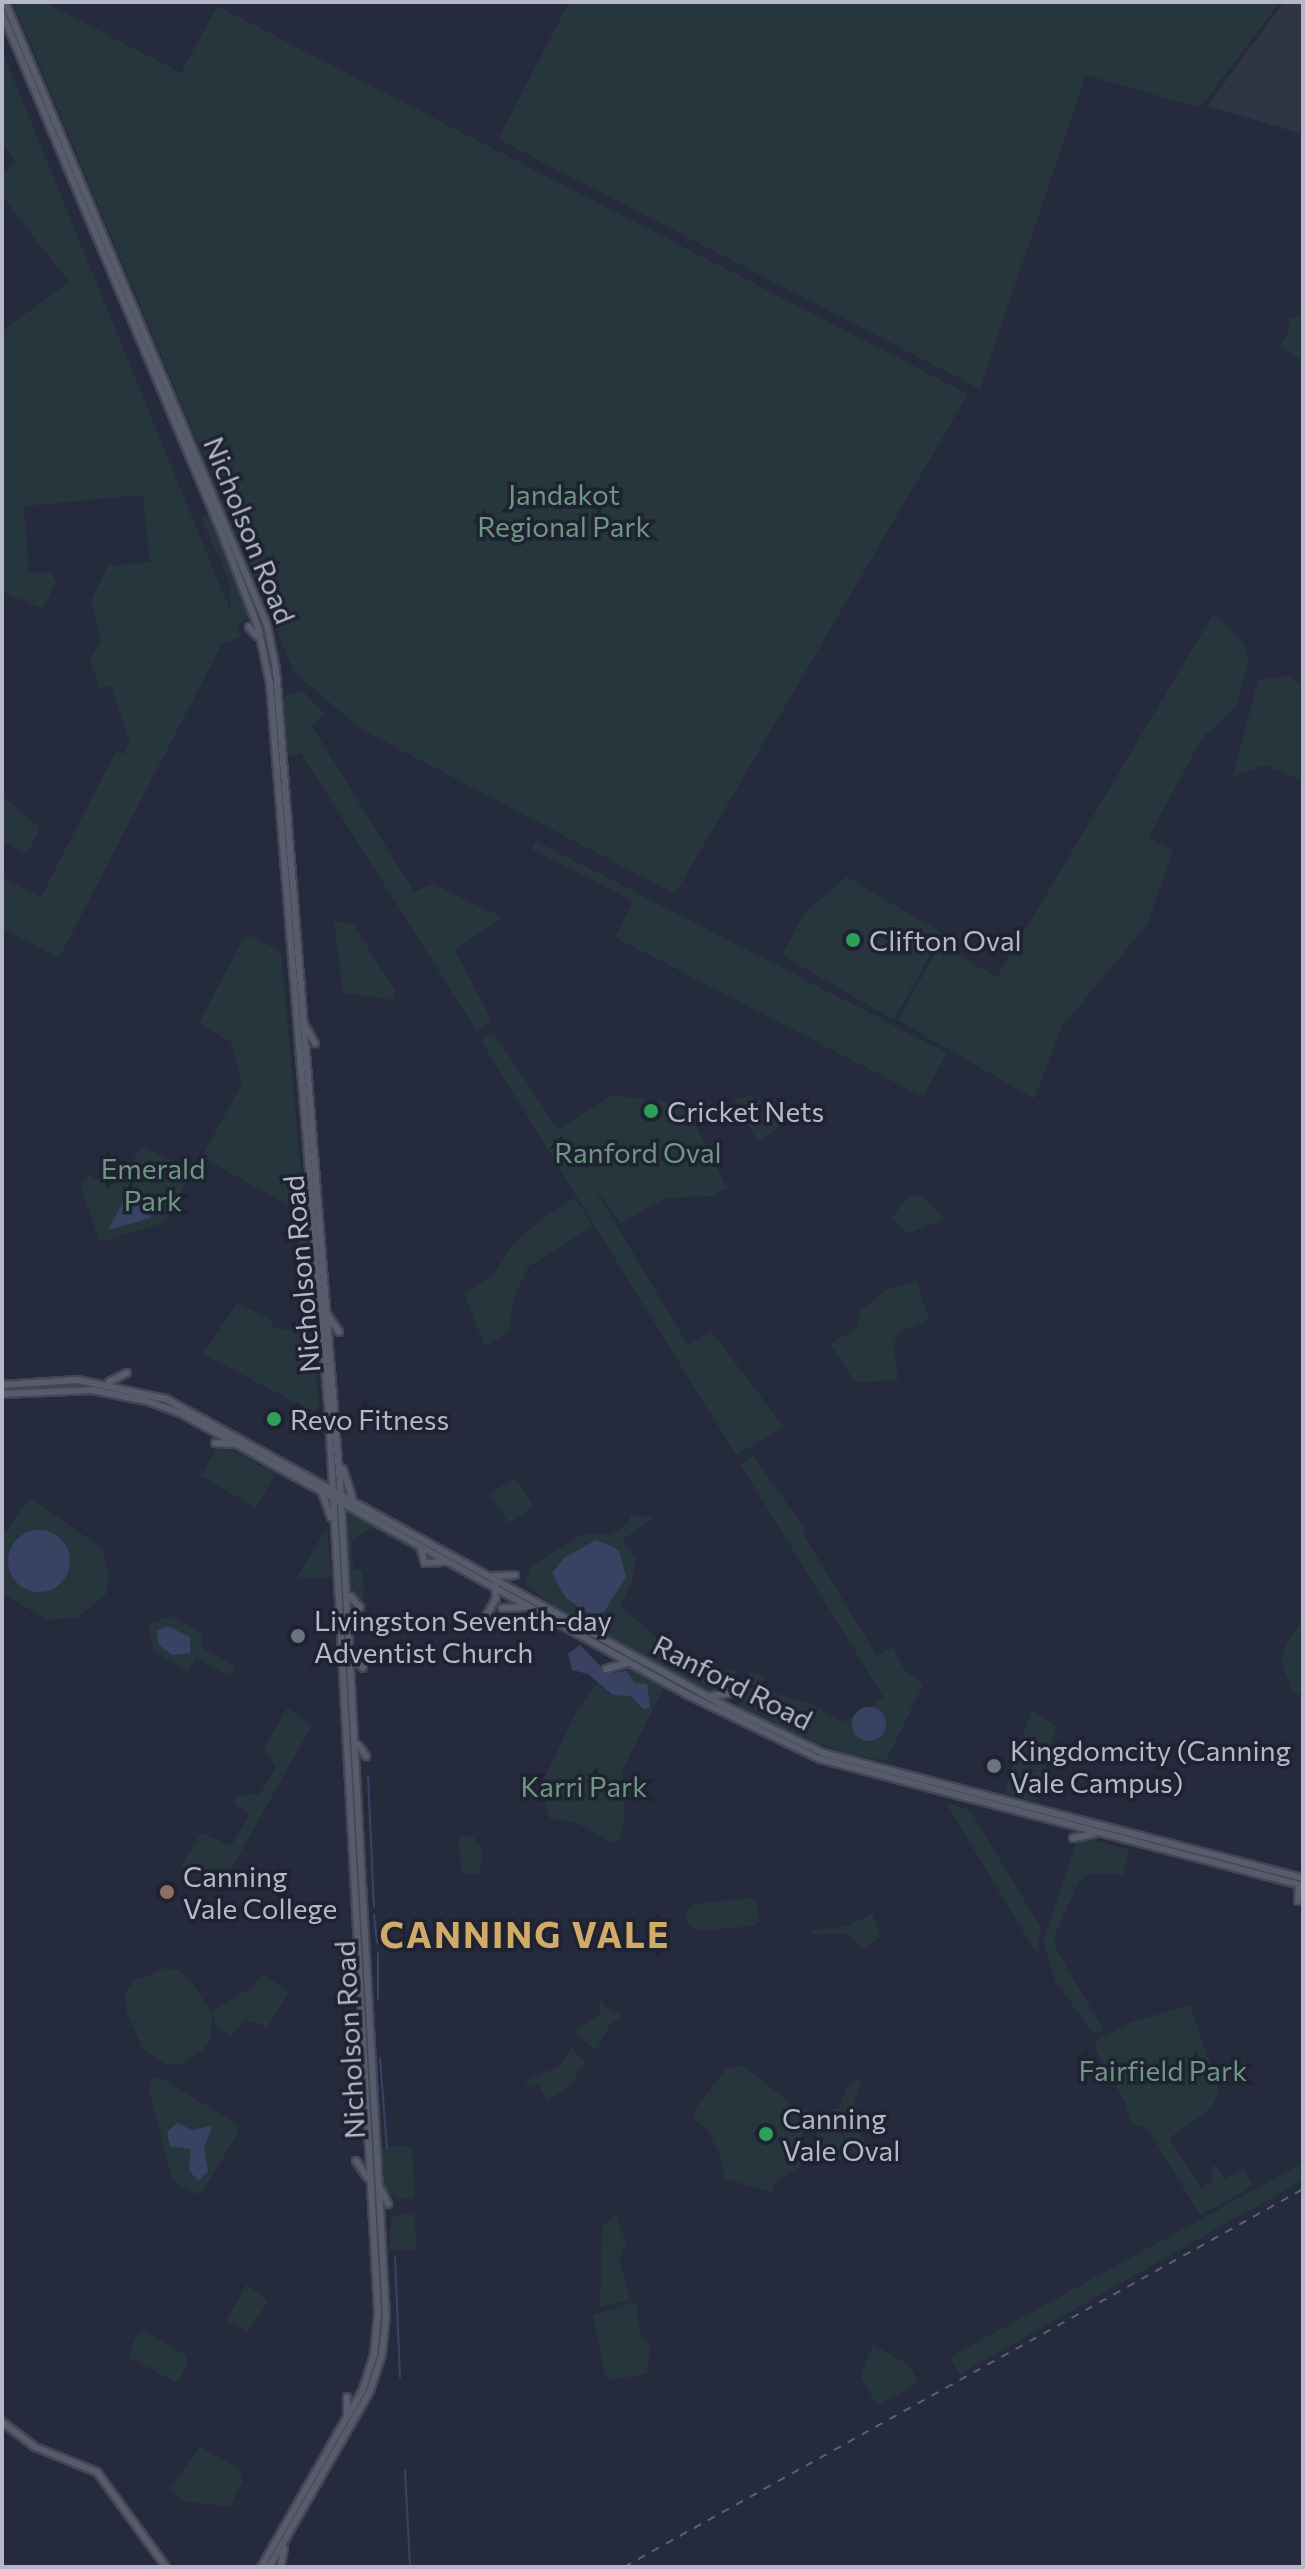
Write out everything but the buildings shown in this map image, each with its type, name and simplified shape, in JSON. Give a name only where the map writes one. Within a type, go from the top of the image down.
[{"type":"main road","name":"Nicholson Road","points":[[5,2],[267,625],[281,722],[341,1491],[386,2316],[382,2354],[364,2404],[269,2567]]},
{"type":"main road","name":"Nicholson Road","points":[[2,13],[207,496],[267,662],[332,1467],[371,2194],[376,2343],[362,2391],[261,2567]]},
{"type":"main road","points":[[249,627],[256,632],[267,662]]},
{"type":"main road","points":[[303,1019],[315,1043]]},
{"type":"main road","points":[[327,1314],[339,1332]]},
{"type":"main road","points":[[105,1383],[127,1373]]},
{"type":"main road","name":"Ranford Road","points":[[2,1385],[105,1383],[166,1399],[333,1486],[768,1729],[846,1761],[1303,1878]]},
{"type":"main road","points":[[2,1394],[70,1388],[122,1394],[182,1414],[395,1531]]},
{"type":"main road","points":[[337,1439],[352,1497]]},
{"type":"main road","points":[[215,1443],[240,1445]]},
{"type":"main road","points":[[286,1461],[320,1475],[332,1467]]},
{"type":"main road","points":[[321,1490],[337,1556]]},
{"type":"main road","points":[[342,1518],[355,1512],[395,1531],[536,1609],[602,1648],[607,1655],[624,1650]]},
{"type":"main road","points":[[418,1543],[425,1563],[450,1562]]},
{"type":"main road","points":[[492,1576],[515,1575]]},
{"type":"main road","points":[[347,1585],[351,1601],[358,1608],[348,1616]]},
{"type":"main road","points":[[486,1616],[496,1599],[495,1586]]},
{"type":"main road","points":[[502,1608],[536,1609]]},
{"type":"main road","points":[[351,1650],[363,1668]]},
{"type":"main road","name":"Ranford Road","points":[[607,1655],[631,1664],[820,1759],[1300,1885]]},
{"type":"main road","points":[[606,1669],[614,1663],[631,1664]]},
{"type":"main road","points":[[703,1694],[732,1693]]},
{"type":"main road","points":[[356,1738],[366,1756]]},
{"type":"main road","points":[[1073,1838],[1098,1833]]},
{"type":"main road","points":[[1298,1901],[1300,1885]]},
{"type":"main road","points":[[345,1960],[357,1976],[362,2016]]},
{"type":"main road","points":[[356,2161],[371,2194]]},
{"type":"main road","points":[[378,2185],[388,2204]]},
{"type":"main road","points":[[319,2466],[348,2412],[347,2397]]},
{"type":"main road","points":[[2,2425],[24,2445],[97,2477],[164,2567]]},
{"type":"main road","points":[[281,2565],[291,2530]]},
{"type":"shaded area","points":[[1284,2],[1303,2],[1303,134],[1207,106]]},
{"type":"green space","name":"Jandakot Regional Park","points":[[13,2],[44,2],[181,73],[217,6],[968,394],[675,894],[361,729],[294,672]]},
{"type":"green space","points":[[569,2],[1280,2],[1200,108],[1086,75],[980,389],[498,139]]},
{"type":"green space","points":[[2,51],[231,613],[230,583],[201,518],[211,514],[251,618],[238,625],[234,619],[241,637],[222,644],[59,958],[2,928],[2,877],[41,897],[116,751],[124,754],[130,741],[111,686],[100,689],[90,661],[101,640],[91,600],[108,566],[150,562],[143,495],[24,506],[29,573],[51,572],[56,583],[42,609],[3,592],[2,331],[69,282],[2,196],[2,174],[16,162],[2,143]]},
{"type":"green space","points":[[1303,314],[1303,361],[1280,346],[1290,328],[1288,319]]},
{"type":"green space","points":[[1214,613],[1243,643],[1249,659],[1236,707],[1202,738],[1148,838],[1173,850],[1147,925],[1062,1026],[1034,1099],[898,1020],[940,945],[997,977]]},
{"type":"green space","points":[[1288,676],[1303,687],[1303,781],[1265,765],[1233,776],[1258,680]]},
{"type":"green space","points":[[302,690],[325,714],[312,726],[414,892],[433,884],[502,917],[455,950],[492,1021],[477,1031],[301,753],[288,757],[282,697]]},
{"type":"green space","points":[[2,795],[40,828],[27,854],[2,841]]},
{"type":"green space","points":[[536,841],[947,1053],[923,1097],[615,937],[633,901],[532,849]]},
{"type":"green space","points":[[847,877],[942,933],[894,1020],[782,955],[805,912]]},
{"type":"green space","points":[[334,922],[353,924],[395,991],[393,1000],[343,993]]},
{"type":"green space","points":[[250,936],[281,951],[314,1314],[302,1315],[297,1220],[291,1207],[202,1157],[242,1083],[231,1042],[199,1023],[243,939]]},
{"type":"green space","name":"Ranford Oval","points":[[494,1033],[558,1130],[612,1095],[685,1104],[727,1188],[713,1196],[666,1198],[621,1223],[589,1179],[688,1345],[711,1331],[784,1427],[736,1455],[481,1041]]},
{"type":"green space","points":[[751,1096],[790,1118],[759,1143],[733,1100]]},
{"type":"green space","name":"Emerald Park","points":[[141,1146],[192,1171],[166,1222],[100,1242],[81,1187],[88,1175],[111,1186],[121,1182]]},
{"type":"green space","points":[[910,1195],[922,1196],[945,1218],[908,1234],[892,1217]]},
{"type":"green space","points":[[575,1198],[593,1226],[528,1267],[514,1298],[509,1332],[485,1346],[464,1294],[495,1273],[513,1244],[542,1219]]},
{"type":"green space","points":[[916,1281],[929,1319],[898,1333],[894,1344],[898,1380],[855,1382],[830,1344],[857,1328],[861,1310],[889,1288]]},
{"type":"green space","points":[[237,1303],[269,1318],[274,1328],[289,1330],[311,1319],[319,1407],[314,1412],[203,1354]]},
{"type":"green space","points":[[218,1444],[276,1473],[256,1508],[201,1476]]},
{"type":"green space","points":[[753,1456],[804,1527],[804,1535],[877,1656],[893,1647],[904,1669],[923,1685],[886,1761],[843,1753],[740,1710],[738,1700],[749,1672],[763,1675],[767,1691],[809,1704],[843,1722],[884,1698],[740,1464]]},
{"type":"green space","points":[[515,1478],[534,1507],[509,1523],[489,1494]]},
{"type":"green space","points":[[30,1498],[102,1548],[109,1575],[106,1595],[76,1618],[47,1620],[2,1593],[2,1537]]},
{"type":"green space","points":[[351,1513],[422,1553],[417,1564],[421,1555],[373,1528],[357,1536],[352,1542],[353,1569],[363,1570],[364,1597],[360,1602],[353,1600],[346,1544],[345,1519]]},
{"type":"green space","points":[[629,1514],[654,1518],[622,1540],[636,1557],[632,1582],[620,1606],[687,1662],[711,1672],[737,1669],[725,1694],[713,1694],[561,1611],[525,1585],[531,1567],[584,1533],[609,1535],[629,1523]]},
{"type":"green space","points":[[327,1527],[332,1577],[296,1579]]},
{"type":"green space","points":[[172,1616],[203,1634],[202,1648],[236,1667],[230,1677],[196,1658],[188,1671],[153,1651],[148,1624]]},
{"type":"green space","points":[[1303,1620],[1303,1696],[1294,1693],[1281,1663],[1286,1644]]},
{"type":"green space","name":"Karri Park","points":[[625,1666],[664,1687],[622,1771],[625,1816],[620,1838],[613,1843],[575,1822],[550,1819],[541,1785],[578,1708],[610,1668]]},
{"type":"green space","points":[[287,1708],[312,1725],[223,1884],[215,1885],[181,1866],[201,1833],[231,1846],[250,1814],[234,1804],[237,1796],[260,1794],[276,1767],[264,1748]]},
{"type":"green space","points":[[1032,1709],[1056,1727],[1037,1802],[1004,1793]]},
{"type":"green space","points":[[946,1803],[970,1810],[1040,1926],[1038,1956]]},
{"type":"green space","points":[[473,1836],[483,1852],[479,1873],[462,1875],[458,1837]]},
{"type":"green space","points":[[1083,1837],[1129,1850],[1123,1875],[1093,1874],[1079,1881],[1055,1935],[1056,1949],[1104,2030],[1093,2034],[1055,1980],[1043,1942],[1077,1840]]},
{"type":"green space","points":[[750,1898],[757,1904],[759,1921],[754,1926],[698,1931],[687,1924],[686,1912],[694,1904]]},
{"type":"green space","points":[[872,1914],[881,1936],[864,1948],[845,1933],[813,1935],[813,1930],[844,1927]]},
{"type":"green space","points":[[166,1968],[180,1971],[194,1985],[212,2014],[211,2038],[203,2050],[180,2064],[167,2065],[143,2049],[127,2014],[125,1994],[133,1981]]},
{"type":"green space","points":[[262,1974],[289,1992],[267,2027],[245,2019],[231,2037],[217,2027],[213,2011],[254,1986]]},
{"type":"green space","points":[[599,1991],[604,2006],[623,2016],[610,2024],[596,2051],[574,2031],[600,2014]]},
{"type":"green space","name":"Fairfield Park","points":[[1190,2005],[1219,2090],[1211,2109],[1169,2138],[1201,2188],[1212,2181],[1211,2168],[1216,2165],[1225,2179],[1243,2169],[1253,2186],[1200,2215],[1147,2128],[1131,2124],[1125,2102],[1095,2049],[1097,2040],[1132,2022]]},
{"type":"green space","points":[[571,2047],[585,2062],[569,2087],[547,2101],[538,2083],[525,2088],[529,2079],[560,2066]]},
{"type":"green space","points":[[744,2066],[792,2105],[822,2114],[838,2108],[849,2083],[862,2078],[851,2112],[871,2155],[856,2156],[832,2115],[809,2127],[811,2133],[803,2131],[800,2167],[774,2183],[772,2192],[725,2179],[721,2158],[707,2129],[694,2119],[695,2109],[727,2068]]},
{"type":"green space","points":[[159,2077],[237,2124],[237,2134],[201,2195],[180,2186],[171,2175],[149,2091],[152,2078]]},
{"type":"green space","points":[[831,2118],[852,2152],[834,2163],[813,2129]]},
{"type":"green space","points":[[412,2146],[415,2199],[396,2199],[385,2189],[381,2147]]},
{"type":"green space","points":[[1303,2163],[1303,2180],[960,2374],[950,2357]]},
{"type":"green space","points":[[415,2212],[416,2249],[389,2249],[391,2217]]},
{"type":"green space","points":[[616,2215],[626,2243],[619,2261],[631,2300],[600,2307],[602,2226]]},
{"type":"green space","points":[[247,2284],[268,2301],[248,2332],[226,2321]]},
{"type":"green space","points":[[636,2302],[640,2332],[650,2347],[647,2374],[610,2380],[604,2373],[593,2315]]},
{"type":"green space","points":[[145,2331],[186,2355],[188,2364],[177,2383],[128,2357],[137,2334]]},
{"type":"green space","points":[[873,2345],[909,2365],[919,2383],[877,2406],[860,2375]]},
{"type":"green space","points":[[200,2447],[238,2468],[243,2481],[230,2506],[185,2502],[169,2489]]},
{"type":"water","points":[[137,1198],[150,1207],[151,1218],[108,1230],[123,1202]]},
{"type":"water","points":[[39,1530],[61,1539],[70,1561],[61,1583],[39,1592],[17,1583],[8,1561],[17,1539]]},
{"type":"water","points":[[596,1540],[619,1550],[626,1577],[604,1612],[592,1616],[566,1598],[552,1573],[564,1558]]},
{"type":"water","points":[[167,1626],[190,1637],[190,1653],[172,1655],[159,1645],[157,1631]]},
{"type":"water","points":[[580,1645],[608,1674],[627,1671],[634,1683],[647,1684],[650,1708],[643,1709],[631,1696],[613,1695],[588,1674],[572,1670],[568,1654]]},
{"type":"water","points":[[869,1707],[881,1712],[886,1724],[881,1736],[869,1741],[857,1736],[852,1724],[857,1712]]},
{"type":"water","points":[[177,2123],[192,2130],[212,2126],[204,2149],[208,2171],[198,2181],[189,2170],[191,2149],[170,2146],[167,2132]]},
{"type":"waterway","points":[[368,1776],[374,1907]]},
{"type":"waterway","points":[[374,1915],[377,1944]]},
{"type":"waterway","points":[[378,1953],[378,1999]]},
{"type":"waterway","points":[[380,2058],[387,2149]]},
{"type":"waterway","points":[[395,2257],[400,2377]]},
{"type":"waterway","points":[[405,2470],[410,2567]]},
{"type":"railway","points":[[624,2567],[1303,2189]]},
{"type":"place","name":"Clifton Oval","points":[[853,940]]},
{"type":"place","name":"Cricket Nets","points":[[651,1111]]},
{"type":"place","name":"Revo Fitness","points":[[274,1419]]},
{"type":"place","name":"Livingston Seventh-day Adventist Church","points":[[298,1636]]},
{"type":"place","name":"Kingdomcity (Canning Vale Campus)","points":[[994,1766]]},
{"type":"place","name":"Canning Vale College","points":[[167,1892]]},
{"type":"place","name":"Canning Vale Oval","points":[[766,2134]]},
{"type":"district","name":"CANNING VALE","points":[[525,1934]]}]
